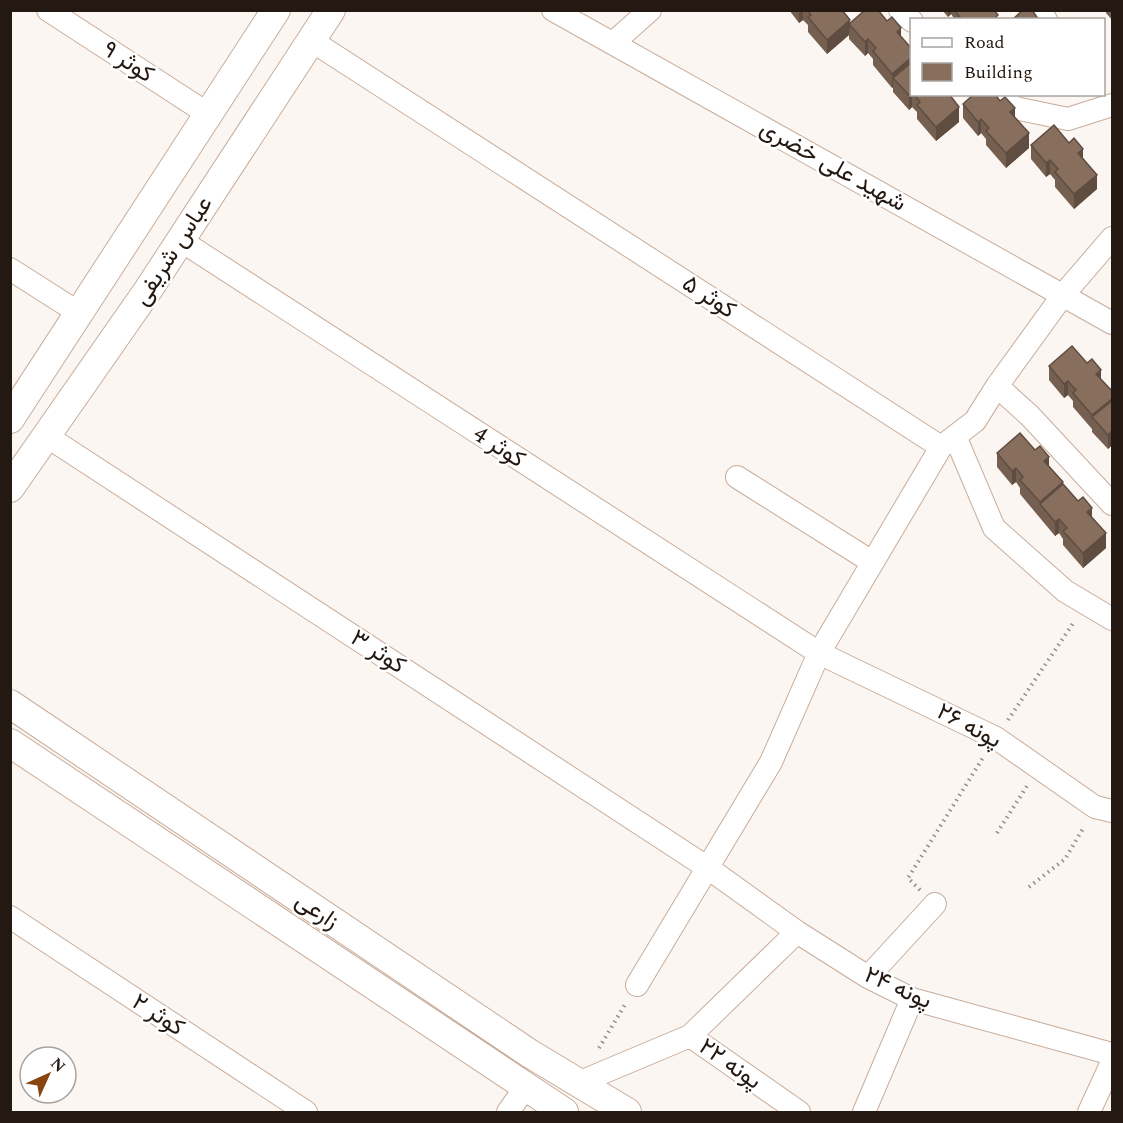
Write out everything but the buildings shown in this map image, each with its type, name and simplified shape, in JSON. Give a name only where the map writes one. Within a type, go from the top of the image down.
[{"type":"main road","name":"عباس شریفی","points":[[10,419],[276,10]]},
{"type":"main road","name":"عباس شریفی","points":[[10,488],[48,437],[148,290],[331,10]]},
{"type":"main road","points":[[110,265],[148,290]]},
{"type":"main road","name":"زارعی","points":[[10,704],[529,1053],[627,1113]]},
{"type":"main road","name":"زارعی","points":[[10,743],[562,1112]]},
{"type":"main road","points":[[562,1112],[578,1083]]},
{"type":"street","name":"کوثر ۹","points":[[48,10],[208,114]]},
{"type":"street","name":"شهید علی خضری","points":[[553,10],[1113,323]]},
{"type":"street","points":[[613,44],[650,10]]},
{"type":"street","name":"کوثر ۵","points":[[312,41],[948,441]]},
{"type":"street","points":[[1000,96],[1015,108],[1068,119],[1113,104]]},
{"type":"street","points":[[637,985],[771,762],[819,653],[872,562],[948,441],[975,421],[997,386],[1063,295],[1113,238]]},
{"type":"street","name":"کوثر 4","points":[[180,240],[819,653]]},
{"type":"street","points":[[10,269],[79,313]]},
{"type":"street","points":[[997,386],[1030,416],[1113,504]]},
{"type":"street","name":"کوثر ۳","points":[[48,437],[708,868]]},
{"type":"street","points":[[948,441],[994,528],[1065,591],[1113,619]]},
{"type":"street","points":[[737,477],[872,562]]},
{"type":"street","name":"پونه ۲۶","points":[[819,653],[996,738],[1104,809]]},
{"type":"street","name":"پونه ۲۴","points":[[708,868],[797,932],[868,977],[912,999],[1113,1054]]},
{"type":"street","points":[[868,977],[935,904]]},
{"type":"street","name":"کوثر ۲","points":[[10,917],[306,1113]]},
{"type":"street","points":[[578,1083],[690,1036],[797,932]]},
{"type":"street","points":[[864,1113],[912,999]]},
{"type":"street","name":"پونه ۲۲","points":[[690,1036],[799,1113]]},
{"type":"street","points":[[1089,1113],[1113,1062]]},
{"type":"street","points":[[508,1113],[525,1088]]},
{"type":"path","points":[[935,904],[908,878],[996,738],[1087,604]]},
{"type":"path","points":[[996,833],[1039,768]]},
{"type":"path","points":[[1029,887],[1065,858],[1104,809]]},
{"type":"path","points":[[578,1083],[637,985]]}]
